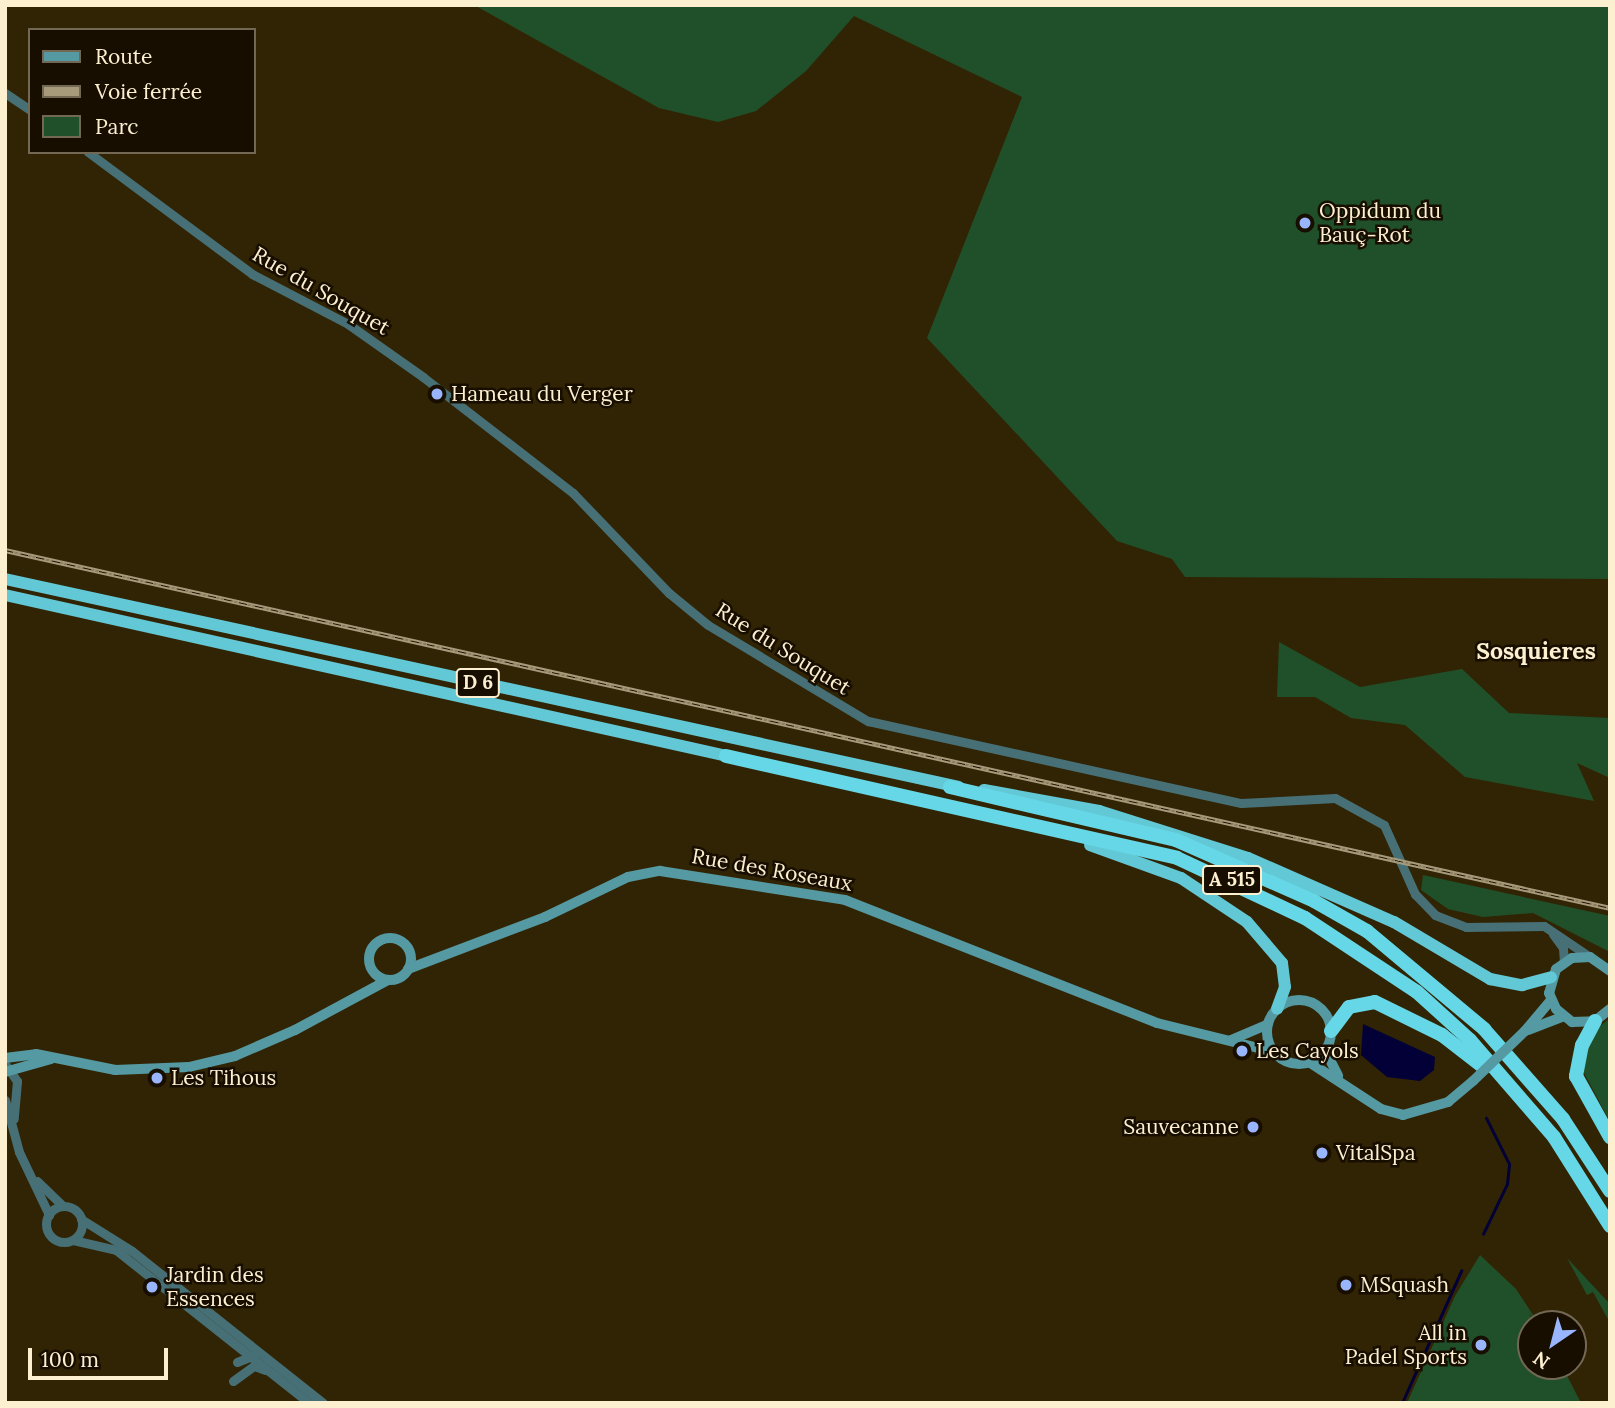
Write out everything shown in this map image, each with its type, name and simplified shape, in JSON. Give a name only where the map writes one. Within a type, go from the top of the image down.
[{"type":"highway","name":"D 6","points":[[5,579],[950,787]]},
{"type":"highway","name":"D 6","points":[[5,594],[726,756]]},
{"type":"highway","points":[[726,756],[1004,821],[1123,854],[1181,878],[1247,922],[1282,963],[1285,987],[1277,1009]]},
{"type":"highway","name":"A 515","points":[[726,756],[1166,855],[1294,912],[1417,992],[1470,1040],[1554,1137],[1610,1228]]},
{"type":"highway","points":[[950,787],[1023,794],[1169,830],[1327,890],[1490,979],[1522,985],[1551,977]]},
{"type":"highway","name":"A 515","points":[[950,787],[1176,840],[1314,901],[1367,931],[1432,980],[1519,1066],[1610,1191]]},
{"type":"highway","points":[[1331,1031],[1349,1007],[1367,1000],[1457,1044],[1534,1124],[1610,1228]]},
{"type":"highway","points":[[1605,1014],[1582,1045],[1576,1076],[1610,1137]]},
{"type":"main road","name":"Rue des Roseaux","points":[[7,1066],[24,1053],[115,1070],[189,1067],[248,1051],[408,969],[428,964],[628,877],[660,871],[845,900],[1157,1023],[1274,1052]]},
{"type":"main road","points":[[371,989],[375,974],[369,961],[378,942],[399,940],[411,957],[428,964]]},
{"type":"main road","points":[[408,969],[411,957]]},
{"type":"main road","points":[[1562,1017],[1551,1000],[1551,977],[1564,962],[1590,957],[1610,971]]},
{"type":"main road","points":[[375,974],[388,980]]},
{"type":"main road","points":[[1231,1041],[1268,1025],[1277,1009],[1296,1000],[1315,1005],[1331,1031],[1325,1050],[1309,1062]]},
{"type":"main road","points":[[1268,1025],[1274,1052],[1287,1062],[1309,1062],[1338,1076],[1381,1109],[1403,1115],[1448,1102],[1525,1031],[1551,1000]]},
{"type":"main road","points":[[1525,1031],[1562,1017],[1605,1014]]},
{"type":"main road","points":[[1325,1050],[1338,1076]]},
{"type":"street","points":[[5,93],[28,109]]},
{"type":"street","name":"Rue du Souquet","points":[[91,154],[252,274],[348,324],[423,377],[573,493],[676,600],[708,625],[868,721],[1241,803],[1335,798],[1384,825],[1415,894],[1435,915],[1466,927],[1544,926]]},
{"type":"street","points":[[1544,926],[1590,957]]},
{"type":"street","points":[[1544,926],[1559,940],[1564,962]]},
{"type":"street","points":[[7,1066],[14,1135]]},
{"type":"street","points":[[5,1100],[14,1135],[49,1215],[51,1237],[116,1250],[309,1403]]},
{"type":"street","points":[[30,1175],[63,1206],[132,1251],[283,1368],[323,1403]]},
{"type":"street","points":[[49,1215],[63,1206]]},
{"type":"street","points":[[73,1240],[81,1219]]},
{"type":"street","points":[[232,1340],[237,1362],[233,1381],[254,1366],[272,1373]]},
{"type":"street","points":[[237,1362],[251,1355],[266,1356],[283,1368]]},
{"type":"green space","points":[[474,5],[1610,5],[1610,579],[1185,577],[1172,559],[1117,541],[927,338],[1022,97],[854,16],[806,71],[756,111],[718,122],[659,108]]},
{"type":"green space","points":[[1279,642],[1360,687],[1462,669],[1509,713],[1610,718],[1610,778],[1577,763],[1594,801],[1465,777],[1405,725],[1351,718],[1315,697],[1277,697]]},
{"type":"green space","points":[[1423,875],[1610,916],[1610,952],[1533,913],[1483,917],[1448,909],[1421,890]]},
{"type":"green space","points":[[1610,1018],[1610,1122],[1583,1071],[1592,1033]]},
{"type":"green space","name":"All in Padel Sports","points":[[1480,1255],[1516,1289],[1530,1310],[1517,1310],[1517,1380],[1569,1380],[1581,1403],[1407,1403],[1455,1296]]},
{"type":"green space","points":[[1567,1258],[1610,1304],[1610,1323],[1593,1292],[1587,1295]]},
{"type":"shaded area","points":[[1363,1024],[1435,1057],[1434,1070],[1420,1081],[1387,1077],[1361,1055]]},
{"type":"waterway","points":[[1483,1234],[1507,1184],[1509,1164],[1486,1118]]},
{"type":"waterway","points":[[1402,1403],[1461,1271]]},
{"type":"railway","points":[[5,550],[1610,908]]},
{"type":"place","name":"Oppidum du Bauç-Rot","points":[[1305,223]]},
{"type":"place","name":"Hameau du Verger","points":[[437,394]]},
{"type":"place","name":"Les Cayols","points":[[1242,1051]]},
{"type":"place","name":"Les Tihous","points":[[157,1078]]},
{"type":"place","name":"Sauvecanne","points":[[1253,1127]]},
{"type":"place","name":"VitalSpa","points":[[1322,1153]]},
{"type":"place","name":"MSquash","points":[[1346,1285]]},
{"type":"place","name":"Jardin des Essences","points":[[152,1287]]},
{"type":"place","name":"All in Padel Sports","points":[[1481,1345]]},
{"type":"district","name":"Sosquieres","points":[[1536,651]]}]
